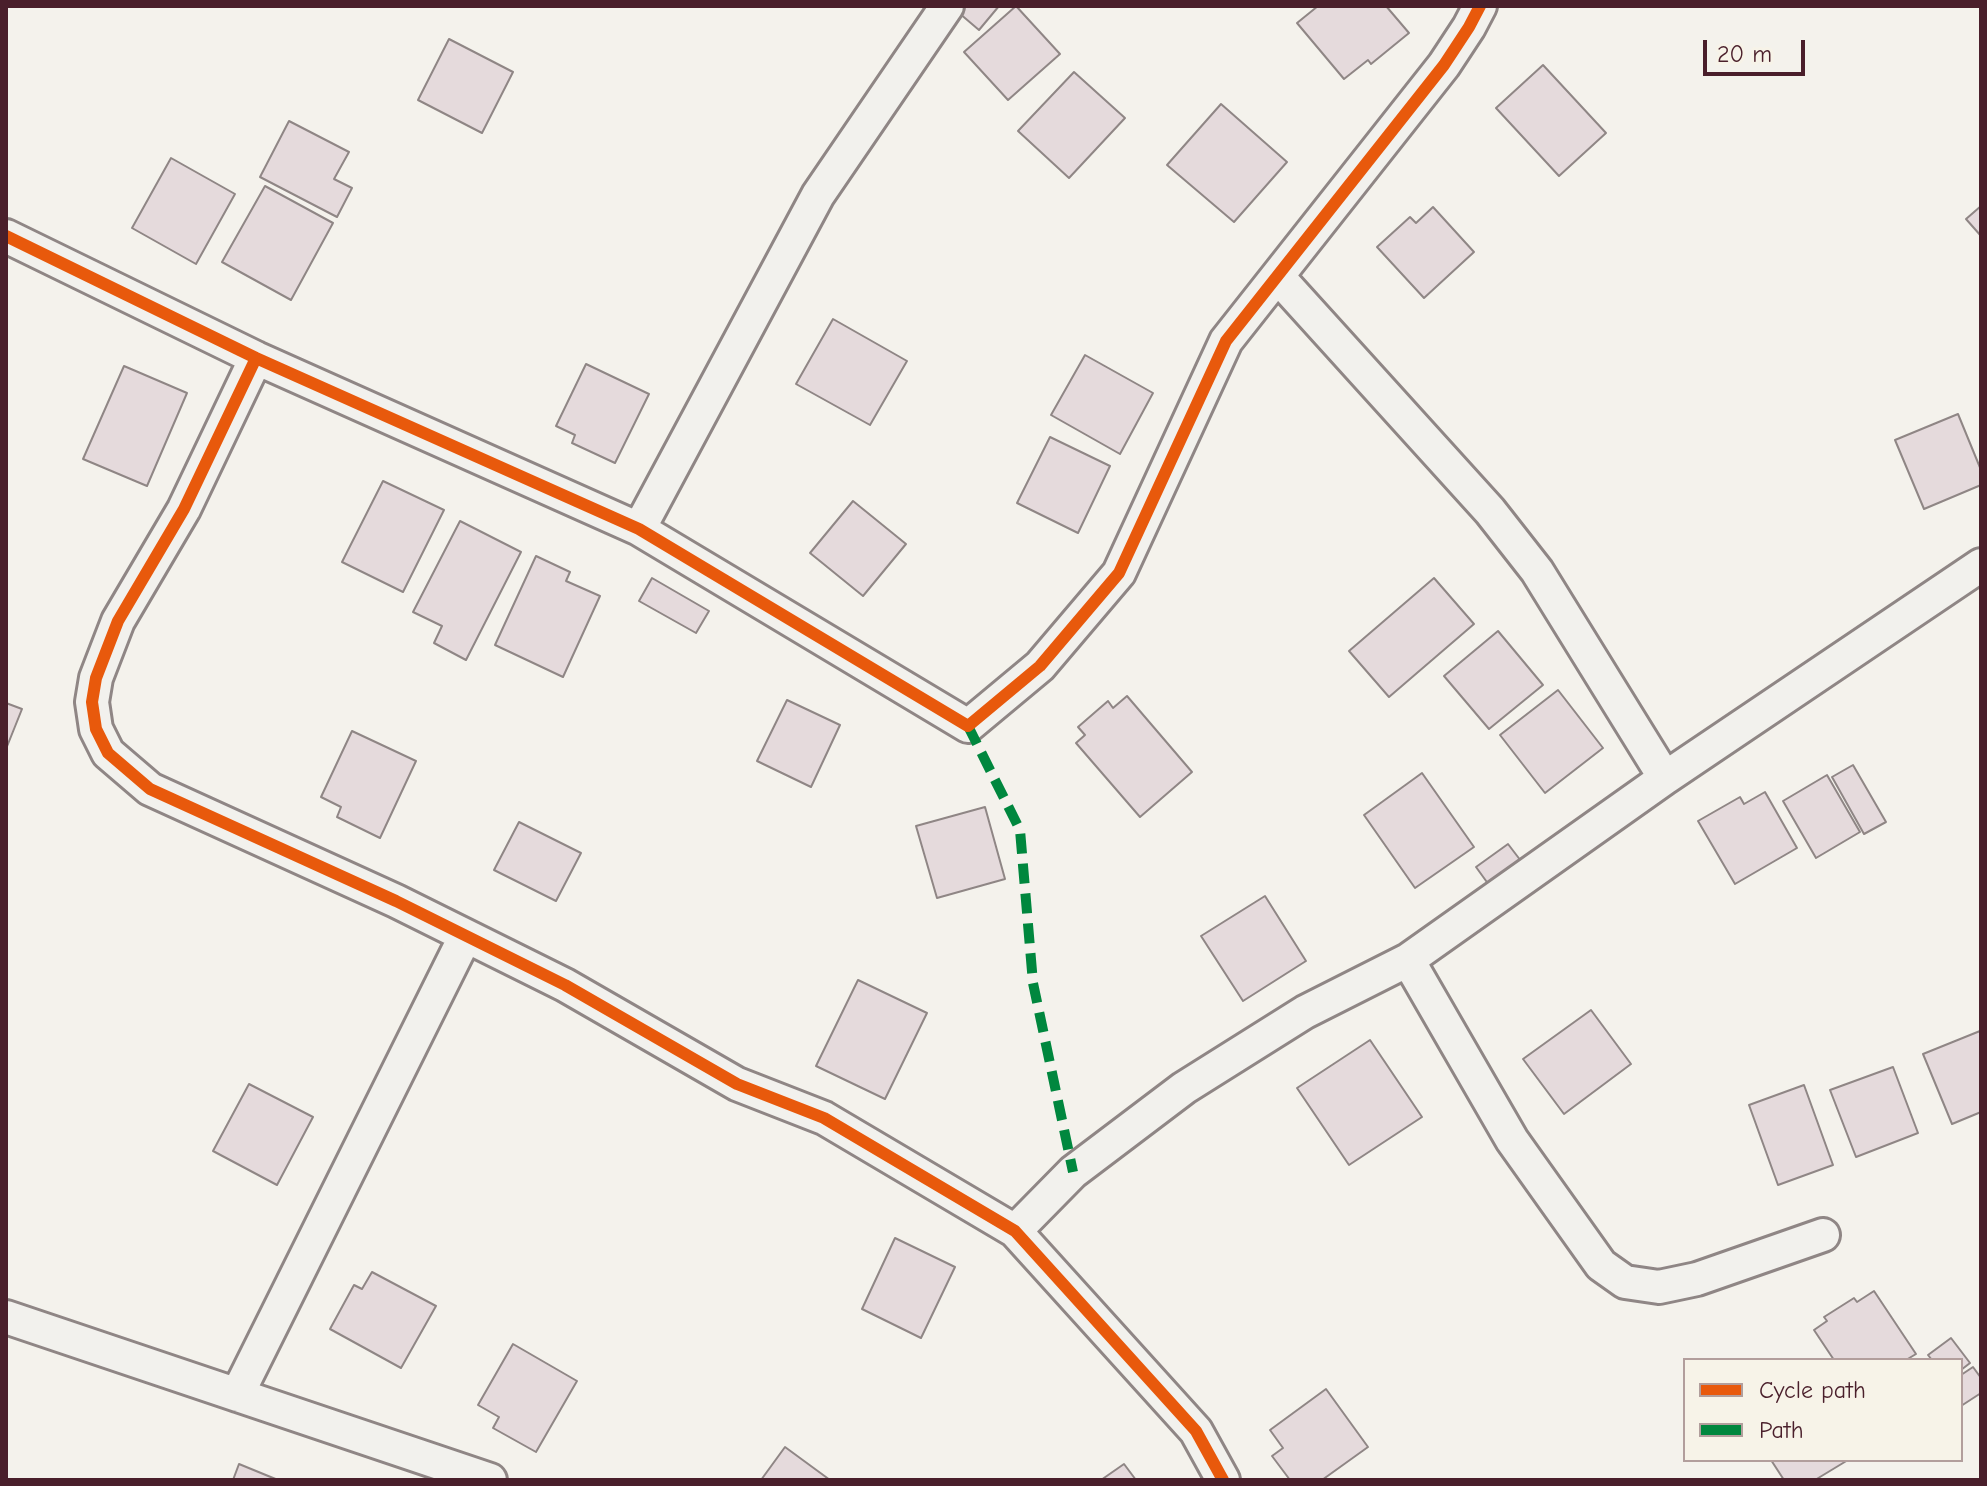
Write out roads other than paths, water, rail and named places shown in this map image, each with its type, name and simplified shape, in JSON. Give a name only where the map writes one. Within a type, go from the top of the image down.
[{"type":"street","points":[[639,529],[818,195],[947,6]]},
{"type":"street","points":[[6,236],[256,358],[639,529],[968,726],[1040,666],[1119,573],[1226,341],[1444,65],[1480,6]]},
{"type":"street","points":[[1278,277],[1490,511],[1537,571],[1665,778]]},
{"type":"street","points":[[256,358],[184,509],[118,621],[96,678],[92,702],[96,729],[108,753],[150,789],[396,901],[565,985],[737,1084],[824,1118],[1015,1231],[1196,1431],[1223,1480]]},
{"type":"street","points":[[1015,1231],[1073,1172],[1184,1088],[1305,1012],[1408,960],[1665,778],[1981,565]]},
{"type":"street","points":[[237,1395],[465,937]]},
{"type":"street","points":[[1408,960],[1512,1140],[1601,1265],[1625,1282],[1659,1287],[1697,1279],[1823,1235]]},
{"type":"street","points":[[6,1317],[490,1480]]}]
